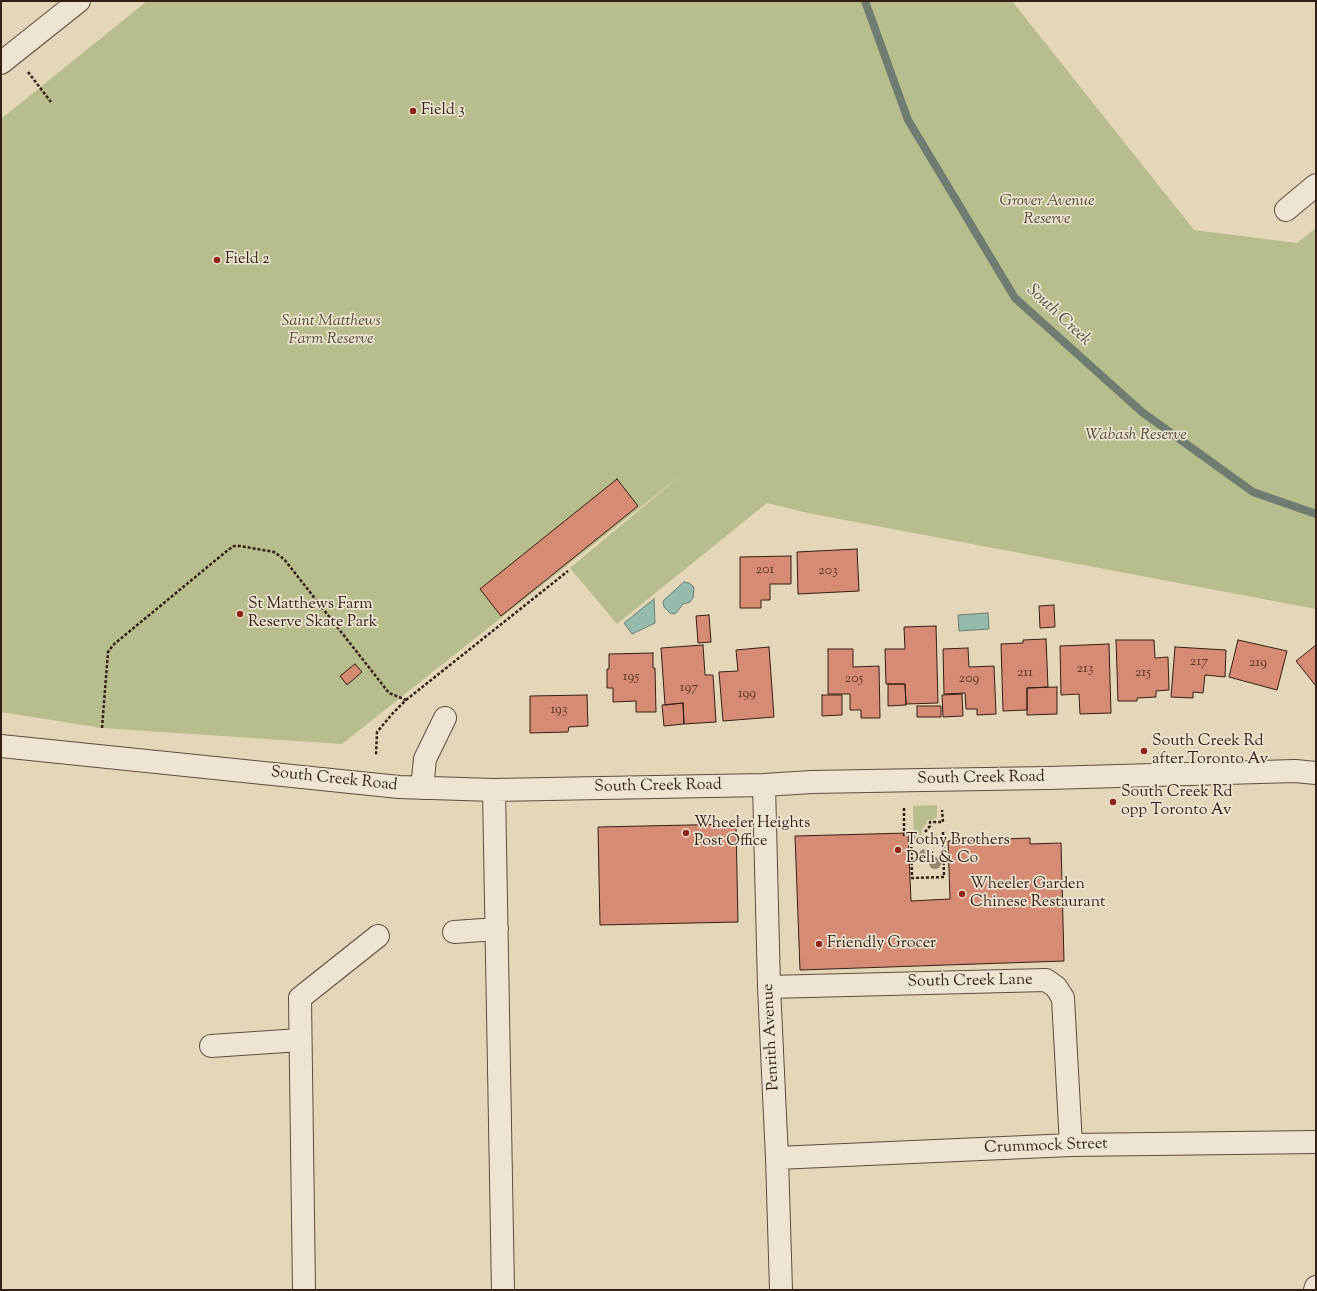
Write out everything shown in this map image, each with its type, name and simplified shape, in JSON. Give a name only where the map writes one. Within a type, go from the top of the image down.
[{"type":"street","points":[[1,63],[79,1]]},
{"type":"street","points":[[1286,210],[1316,185]]},
{"type":"street","points":[[422,788],[425,759],[445,718]]},
{"type":"street","name":"South Creek Road","points":[[1,746],[399,787],[494,790],[764,785],[876,780],[1048,778],[1295,772],[1316,773]]},
{"type":"street","name":"Penrith Avenue","points":[[764,785],[769,987],[777,1158],[781,1290]]},
{"type":"street","points":[[494,790],[503,1290]]},
{"type":"street","points":[[454,932],[497,929]]},
{"type":"street","points":[[304,1290],[300,998],[378,936]]},
{"type":"street","name":"South Creek Lane","points":[[769,987],[1046,980],[1056,987],[1063,998],[1071,1145]]},
{"type":"street","points":[[211,1046],[300,1040]]},
{"type":"street","name":"Crummock Street","points":[[777,1158],[1071,1145],[1316,1142]]},
{"type":"path","points":[[27,71],[51,102]]},
{"type":"path","points":[[102,728],[108,652],[112,645],[234,546],[274,552],[284,559],[389,693],[406,700]]},
{"type":"path","points":[[376,756],[377,732],[406,700],[568,571]]},
{"type":"path","points":[[904,808],[904,836]]},
{"type":"path","points":[[925,832],[930,826],[930,822],[943,822],[942,810]]},
{"type":"path","points":[[911,832],[912,878],[928,878],[944,877],[943,832]]},
{"type":"green space","name":"Saint Matthews Farm Reserve","points":[[147,1],[1012,1],[1194,230],[1297,243],[1316,228],[1316,609],[808,513],[767,503],[617,624],[570,568],[686,471],[342,744],[102,728],[1,712],[1,119]]},
{"type":"green space","points":[[937,805],[937,817],[933,820],[927,820],[927,823],[922,829],[922,835],[937,834],[937,842],[914,842],[913,806]]},
{"type":"water","points":[[684,582],[693,586],[693,598],[690,602],[683,604],[674,614],[670,613],[664,607],[664,600]]},
{"type":"water","points":[[654,599],[655,623],[632,634],[624,623]]},
{"type":"water","points":[[988,613],[989,629],[959,631],[958,615]]},
{"type":"building","points":[[617,479],[638,506],[501,616],[480,589]]},
{"type":"building","points":[[857,549],[859,591],[798,594],[797,552]]},
{"type":"building","points":[[791,556],[791,584],[770,584],[770,600],[761,600],[761,608],[740,608],[740,557]]},
{"type":"building","points":[[1054,605],[1055,627],[1040,628],[1039,606]]},
{"type":"building","points":[[709,615],[711,642],[698,643],[696,616]]},
{"type":"building","points":[[936,626],[938,703],[906,704],[905,684],[886,684],[885,649],[905,649],[904,627]]},
{"type":"building","points":[[1046,639],[1048,687],[1027,688],[1027,710],[1003,711],[1001,644],[1023,643],[1023,640]]},
{"type":"building","points":[[1116,640],[1154,640],[1155,658],[1168,657],[1169,690],[1156,691],[1156,697],[1137,698],[1137,701],[1118,701]]},
{"type":"building","points":[[1238,640],[1287,651],[1277,690],[1229,677]]},
{"type":"building","points":[[1109,644],[1111,713],[1080,714],[1079,694],[1061,695],[1060,646]]},
{"type":"building","points":[[703,645],[705,675],[713,675],[716,722],[684,724],[683,703],[665,705],[661,648]]},
{"type":"building","points":[[1316,645],[1316,686],[1296,661]]},
{"type":"building","points":[[769,647],[774,717],[723,721],[719,672],[738,671],[736,650]]},
{"type":"building","points":[[1175,647],[1226,650],[1225,677],[1205,675],[1203,693],[1193,692],[1193,698],[1171,697]]},
{"type":"building","points":[[968,648],[969,667],[994,666],[996,714],[977,715],[977,709],[966,709],[965,693],[944,694],[943,649]]},
{"type":"building","points":[[828,649],[853,649],[853,667],[879,666],[880,718],[861,718],[861,710],[850,710],[850,694],[828,694]]},
{"type":"building","points":[[653,653],[653,668],[655,668],[656,712],[636,712],[636,701],[613,702],[613,688],[607,688],[609,654]]},
{"type":"building","points":[[355,664],[362,672],[347,685],[340,676]]},
{"type":"building","points":[[888,684],[905,684],[906,705],[888,706]]},
{"type":"building","points":[[1057,687],[1057,714],[1027,715],[1027,688]]},
{"type":"building","points":[[962,694],[963,716],[943,717],[942,695]]},
{"type":"building","points":[[587,695],[588,726],[569,727],[568,732],[530,733],[530,696]]},
{"type":"building","points":[[822,695],[842,695],[842,715],[822,716]]},
{"type":"building","points":[[683,703],[684,724],[664,726],[662,705]]},
{"type":"building","points":[[917,706],[941,706],[941,717],[917,717]]},
{"type":"building","points":[[736,824],[738,922],[600,925],[598,827]]},
{"type":"building","points":[[908,833],[911,901],[950,899],[948,841],[1030,838],[1030,844],[1061,843],[1064,961],[800,970],[795,836]]},
{"type":"waterway","name":"South Creek","points":[[865,1],[908,120],[1015,298],[1142,412],[1253,492],[1316,514]]},
{"type":"place","name":"Field 3","points":[[413,111]]},
{"type":"place","name":"Field 2","points":[[217,260]]},
{"type":"place","name":"St Matthews Farm Reserve Skate Park","points":[[240,614]]},
{"type":"place","name":"South Creek Rd after Toronto Av","points":[[1144,751]]},
{"type":"place","name":"South Creek Rd opp Toronto Av","points":[[1113,802]]},
{"type":"place","name":"Wheeler Heights Post Office","points":[[686,833]]},
{"type":"place","name":"Tothy Brothers Deli & Co","points":[[898,850]]},
{"type":"place","name":"Wheeler Garden Chinese Restaurant","points":[[962,894]]},
{"type":"place","name":"Friendly Grocer","points":[[819,944]]},
{"type":"park label","name":"Grover Avenue Reserve","points":[[1047,211]]},
{"type":"park label","name":"Wabash Reserve","points":[[1136,436]]}]
